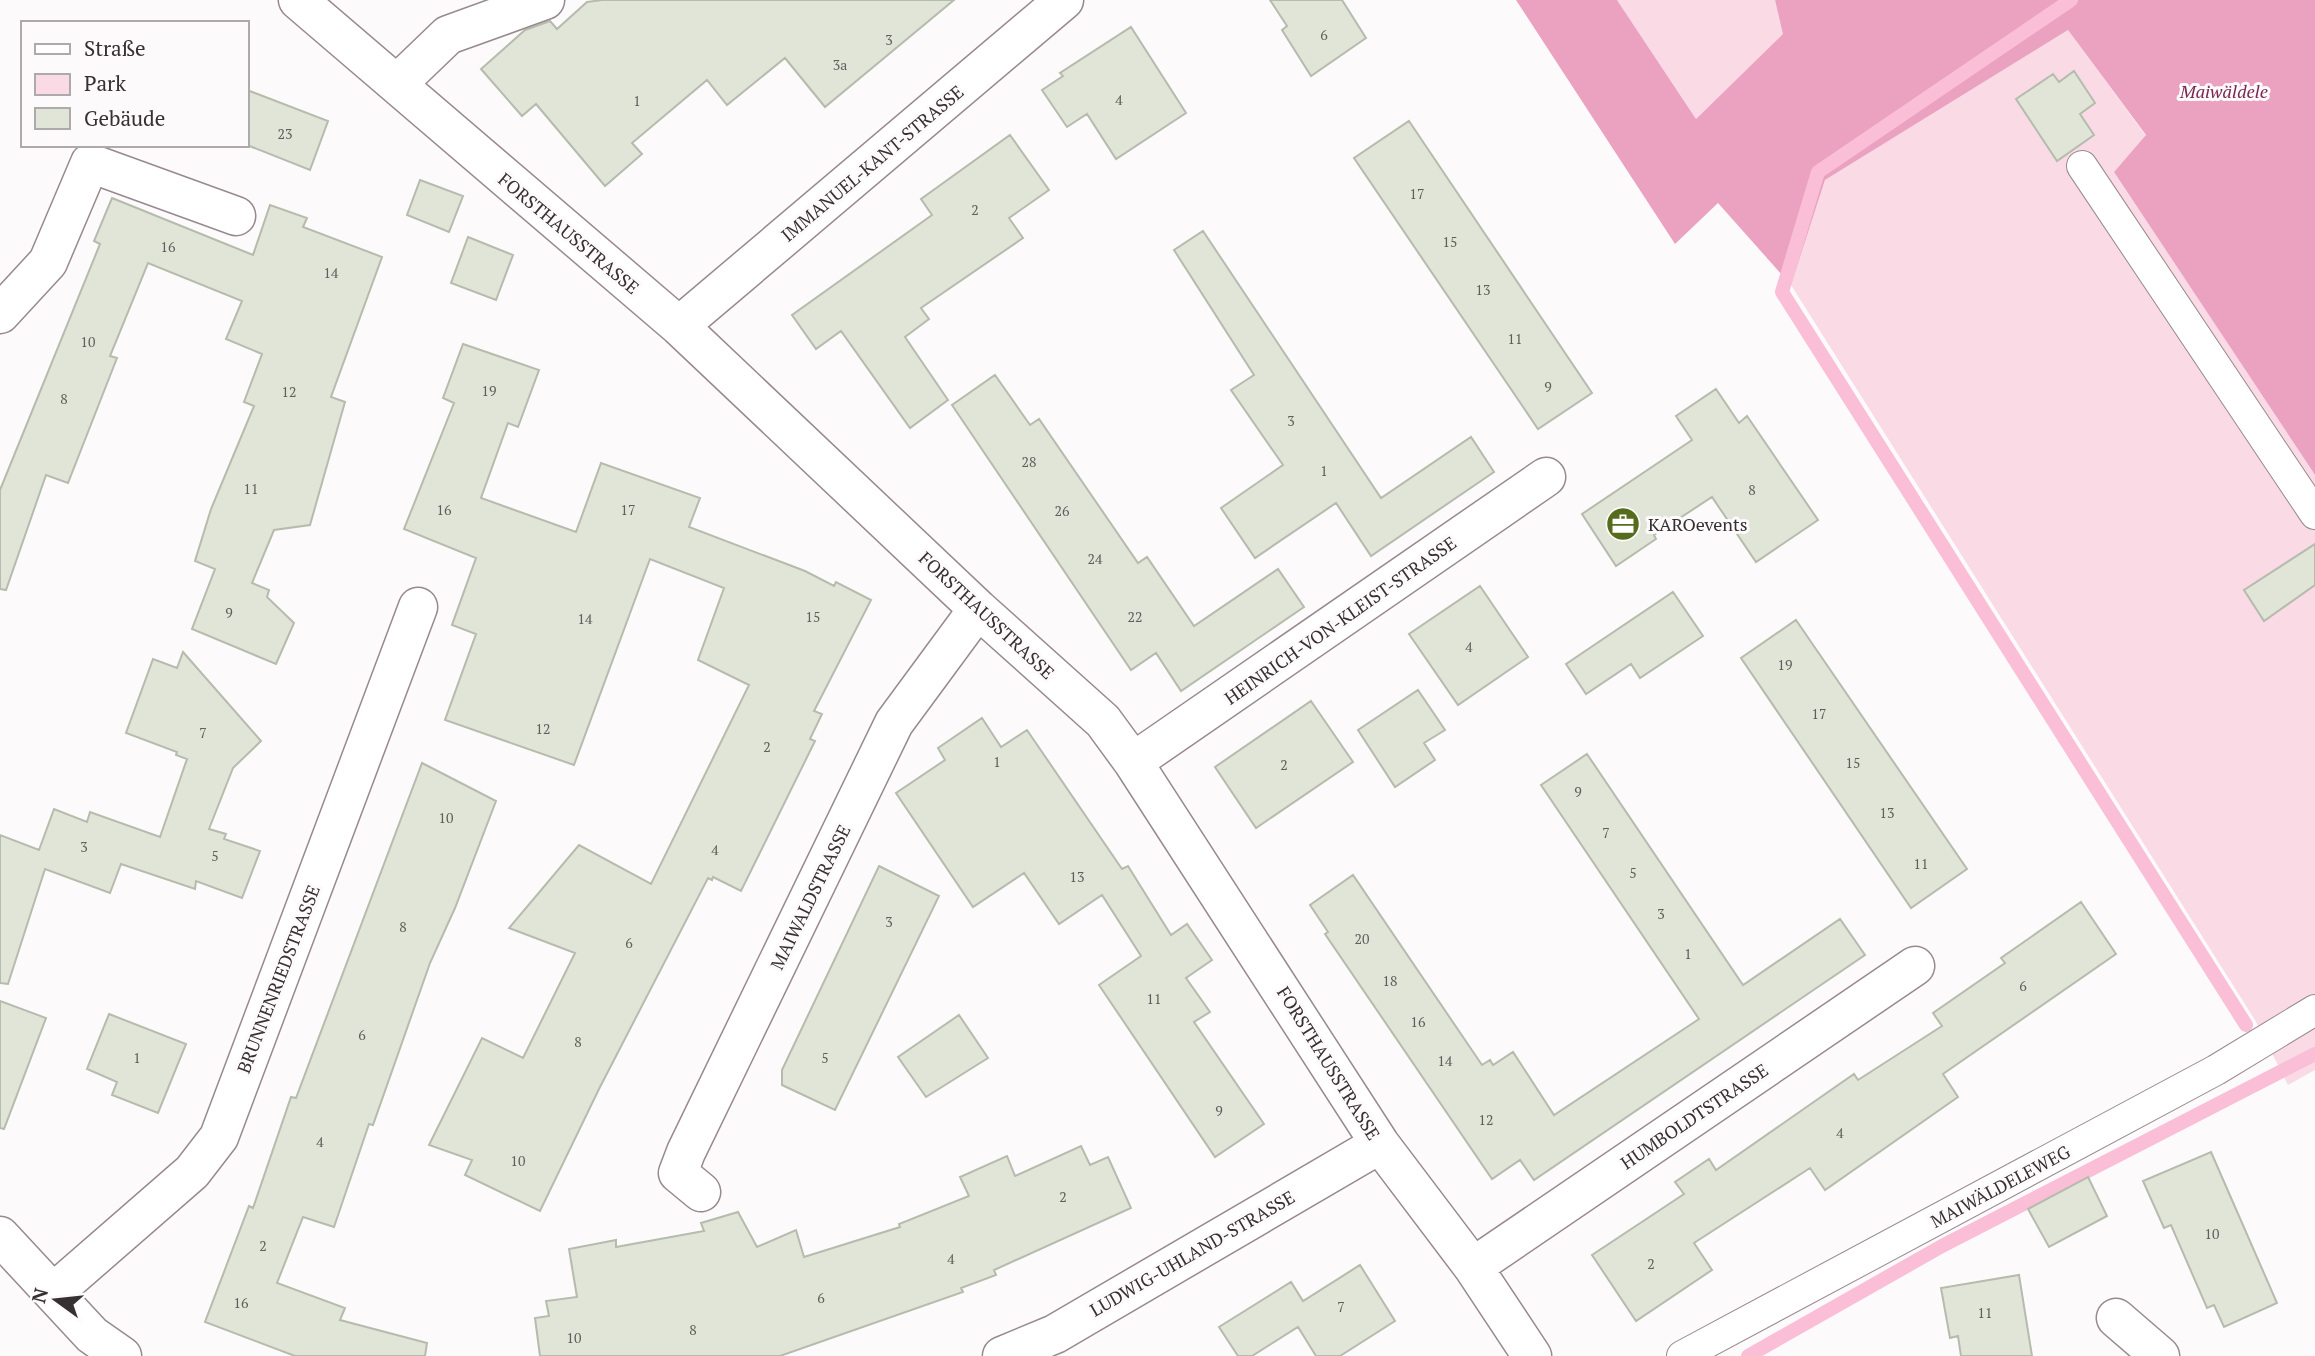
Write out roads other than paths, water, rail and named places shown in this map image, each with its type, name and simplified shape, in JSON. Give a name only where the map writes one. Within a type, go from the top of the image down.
[{"type":"street","name":"FORSTHAUSSTRASSE","points":[[298,0],[679,326],[978,609],[1103,721],[1133,762],[1380,1144],[1473,1267],[1532,1356]]},
{"type":"street","points":[[397,83],[448,35],[545,0]]},
{"type":"street","name":"IMMANUEL-KANT-STRASSE","points":[[679,326],[1064,0]]},
{"type":"street","points":[[0,314],[48,262],[90,163],[236,216]]},
{"type":"street","name":"HEINRICH-VON-KLEIST-STRASSE","points":[[1133,762],[1546,477]]},
{"type":"street","name":"BRUNNENRIEDSTRASSE","points":[[53,1293],[192,1172],[219,1138],[418,607]]},
{"type":"street","name":"MAIWALDSTRASSE","points":[[701,1192],[678,1173],[686,1152],[894,723],[978,609]]},
{"type":"street","name":"HUMBOLDTSTRASSE","points":[[1473,1267],[1915,966]]},
{"type":"street","name":"LUDWIG-UHLAND-STRASSE","points":[[1002,1356],[1055,1334],[1380,1144]]},
{"type":"street","points":[[0,1236],[92,1335],[122,1356]]},
{"type":"street","points":[[2116,1318],[2160,1356]]},
{"type":"lane","points":[[2082,166],[2315,514]]},
{"type":"lane","name":"MAIWÄLDELEWEG","points":[[1682,1356],[2216,1070],[2315,1010]]},
{"type":"waterway","points":[[2071,0],[1818,172],[1782,292],[2246,1025]]},
{"type":"waterway","points":[[1748,1356],[1942,1246],[2315,1054]]},
{"type":"place","name":"KAROevents","points":[[1623,524]]},
{"type":"park label","name":"Maiwäldele","points":[[2224,91]]}]
